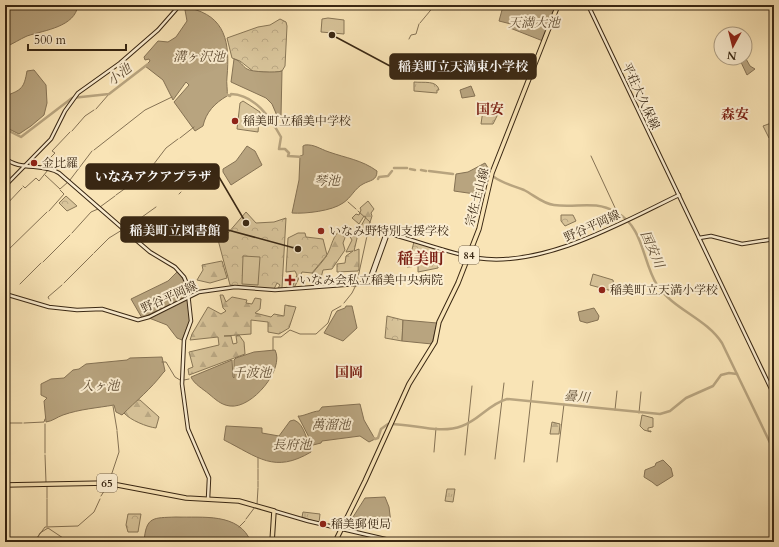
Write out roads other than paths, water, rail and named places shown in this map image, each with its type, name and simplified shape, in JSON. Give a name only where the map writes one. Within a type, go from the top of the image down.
[{"type":"main road","points":[[5,186],[51,139],[64,111],[75,97],[120,63],[158,30],[180,5]]},
{"type":"main road","name":"宗佐土山線","points":[[335,542],[412,378],[433,346],[439,322],[458,283],[479,229],[492,175],[558,5]]},
{"type":"main road","name":"平荘大久保線","points":[[588,5],[679,195]]},
{"type":"main road","points":[[5,158],[12,163],[49,169],[62,175],[136,240],[181,272],[187,284],[191,321],[184,340],[182,381],[188,429],[209,478],[208,499]]},
{"type":"main road","points":[[679,195],[774,395]]},
{"type":"main road","name":"野谷平岡線","points":[[5,294],[49,307],[77,310],[102,309],[138,320],[149,317],[199,292],[230,288],[275,290],[369,283],[387,233],[468,256],[502,259],[567,248],[679,195]]},
{"type":"main road","points":[[699,238],[711,236],[742,244],[774,239]]},
{"type":"main road","name":"65","points":[[5,485],[107,483],[173,496],[239,501],[274,511]]},
{"type":"main road","points":[[272,542],[274,511],[398,542]]},
{"type":"water","points":[[5,5],[78,5],[76,12],[65,23],[27,36],[5,47]]},
{"type":"water","name":"天満大池","points":[[498,5],[534,5],[536,7],[539,5],[557,5],[543,41],[510,28],[511,24],[499,21],[502,10]]},
{"type":"water","name":"溝ヶ沢池","points":[[189,8],[211,17],[218,24],[223,33],[228,53],[227,96],[212,108],[206,116],[203,126],[195,131],[174,102],[189,85],[186,82],[173,100],[163,80],[145,66],[150,61],[149,59],[145,60],[144,57],[158,41],[168,42],[176,37],[187,21],[185,10]]},
{"type":"water","points":[[234,59],[245,68],[253,71],[282,71],[281,116],[278,118],[272,104],[266,98],[231,82]]},
{"type":"water","points":[[743,66],[750,66],[755,69],[747,75]]},
{"type":"water","points":[[34,70],[46,85],[47,103],[44,115],[19,134],[5,127],[5,96],[19,90],[25,81],[27,71]]},
{"type":"water","points":[[471,86],[475,96],[462,98],[460,90]]},
{"type":"water","points":[[247,146],[255,151],[262,165],[231,185],[223,172],[223,169],[236,161]]},
{"type":"water","name":"琴池","points":[[303,146],[314,146],[366,164],[377,171],[376,177],[360,186],[346,201],[338,206],[318,211],[292,213],[299,180],[300,156],[303,155]]},
{"type":"water","points":[[485,163],[490,171],[483,187],[482,195],[454,191],[456,174],[468,172]]},
{"type":"water","points":[[178,271],[187,285],[188,296],[142,318],[131,299],[168,281]]},
{"type":"water","points":[[187,299],[190,320],[182,340],[177,338],[167,325],[149,318]]},
{"type":"water","points":[[346,306],[352,306],[357,328],[343,341],[324,333],[337,311],[345,308]]},
{"type":"water","points":[[594,308],[599,316],[598,320],[587,323],[580,321],[578,312]]},
{"type":"water","points":[[403,320],[437,323],[432,344],[402,341]]},
{"type":"water","name":"千波池","points":[[275,350],[277,358],[271,377],[257,395],[239,405],[230,406],[221,403],[192,380],[191,377],[232,360],[234,378],[234,360],[236,358],[254,352]]},
{"type":"water","name":"入ヶ池","points":[[162,357],[165,371],[122,415],[116,412],[114,405],[76,411],[46,422],[44,401],[47,398],[41,395],[41,384],[51,379],[64,378],[73,370],[79,369],[86,364],[127,360],[130,358]]},
{"type":"water","name":"萬溜池","points":[[360,404],[364,420],[375,439],[369,442],[360,436],[322,441],[321,443],[313,445],[298,416],[319,411],[322,407]]},
{"type":"water","name":"長府池","points":[[294,420],[301,425],[311,452],[287,462],[266,461],[224,440],[226,426],[262,428],[262,433],[279,436],[290,421]]},
{"type":"water","points":[[663,460],[671,468],[673,476],[657,486],[644,477],[645,470],[655,466],[656,463]]},
{"type":"water","points":[[385,497],[389,507],[391,523],[382,524],[381,527],[364,523],[358,526],[354,524],[349,517],[353,517],[365,498]]},
{"type":"water","points":[[208,517],[229,521],[245,532],[251,542],[144,542],[147,527],[152,520],[156,518]]},
{"type":"waterway","points":[[187,9],[190,5]]},
{"type":"waterway","points":[[420,23],[435,5]]},
{"type":"waterway","points":[[409,39],[411,35],[416,34],[419,24]]},
{"type":"waterway","name":"小池","points":[[5,129],[21,137],[72,98],[109,94],[148,64]]},
{"type":"waterway","points":[[96,109],[109,94]]},
{"type":"waterway","name":"小池","points":[[225,94],[230,96],[231,94],[240,95],[261,108],[281,137],[279,149],[285,149],[289,153],[288,156],[303,157]]},
{"type":"waterway","points":[[94,150],[145,110],[172,97]]},
{"type":"waterway","points":[[72,131],[85,116],[94,110]]},
{"type":"waterway","points":[[180,138],[194,127]]},
{"type":"waterway","points":[[44,164],[55,153],[52,151],[70,132]]},
{"type":"waterway","points":[[132,183],[150,169],[166,148],[178,139]]},
{"type":"waterway","points":[[70,180],[92,151]]},
{"type":"waterway","points":[[591,156],[617,212]]},
{"type":"waterway","name":"小池","points":[[394,168],[407,168]]},
{"type":"waterway","name":"小池","points":[[410,169],[415,170]]},
{"type":"waterway","points":[[23,186],[25,188],[36,178],[39,181],[48,170]]},
{"type":"waterway","name":"小池","points":[[421,170],[426,171]]},
{"type":"waterway","name":"小池","points":[[378,179],[379,177],[388,176],[392,171]]},
{"type":"waterway","name":"小池","points":[[429,171],[453,174]]},
{"type":"waterway","points":[[45,175],[60,189],[68,182]]},
{"type":"waterway","name":"国安川","points":[[494,177],[524,190],[550,204],[563,206],[600,206],[608,208],[625,218],[637,235],[648,266],[657,285],[664,294],[699,320],[715,334],[722,343],[774,451]]},
{"type":"waterway","points":[[116,195],[130,185]]},
{"type":"waterway","points":[[5,206],[22,188]]},
{"type":"waterway","points":[[49,211],[64,194],[60,190]]},
{"type":"waterway","points":[[100,207],[115,196]]},
{"type":"waterway","points":[[348,202],[356,209]]},
{"type":"waterway","points":[[142,217],[156,207]]},
{"type":"waterway","points":[[72,233],[91,212],[98,209]]},
{"type":"waterway","points":[[357,282],[370,222],[358,211]]},
{"type":"waterway","points":[[5,253],[47,212]]},
{"type":"waterway","points":[[125,229],[140,219]]},
{"type":"waterway","points":[[94,253],[109,238],[122,230]]},
{"type":"waterway","points":[[43,262],[70,235]]},
{"type":"waterway","points":[[64,283],[93,254]]},
{"type":"waterway","points":[[20,284],[41,263]]},
{"type":"waterway","points":[[49,299],[48,297],[62,285]]},
{"type":"waterway","points":[[344,303],[356,285]]},
{"type":"waterway","points":[[273,337],[281,337],[290,330],[300,334],[316,334],[328,323],[332,311],[341,306]]},
{"type":"waterway","points":[[273,338],[273,350]]},
{"type":"waterway","points":[[162,362],[166,362],[175,377],[180,380]]},
{"type":"waterway","name":"曇川","points":[[372,437],[375,439],[378,438],[381,429],[388,424],[435,429],[462,426],[474,420],[495,404],[507,399],[660,414],[670,411],[686,398],[713,386],[721,375],[729,373],[737,374]]},
{"type":"waterway","points":[[184,380],[189,379]]},
{"type":"waterway","points":[[524,462],[533,381]]},
{"type":"waterway","points":[[495,459],[504,383]]},
{"type":"waterway","name":"曇川","points":[[465,455],[472,386]]},
{"type":"waterway","points":[[615,410],[617,391]]},
{"type":"waterway","points":[[639,413],[641,392]]},
{"type":"waterway","points":[[557,462],[564,404]]},
{"type":"waterway","points":[[113,406],[117,430]]},
{"type":"waterway","points":[[24,423],[44,422],[45,419]]},
{"type":"waterway","points":[[5,423],[22,423]]},
{"type":"waterway","points":[[45,424],[45,453]]},
{"type":"waterway","points":[[434,452],[436,428]]},
{"type":"waterway","points":[[109,482],[119,452],[117,431]]},
{"type":"waterway","points":[[45,455],[46,482]]},
{"type":"waterway","points":[[258,458],[258,468]]},
{"type":"waterway","points":[[258,469],[258,480]]},
{"type":"waterway","points":[[258,481],[258,487]]},
{"type":"waterway","points":[[101,496],[108,485]]},
{"type":"waterway","points":[[47,486],[47,498]]},
{"type":"waterway","points":[[257,505],[258,488]]},
{"type":"waterway","points":[[47,499],[47,526]]},
{"type":"waterway","points":[[34,542],[45,527],[78,526],[94,512],[100,499]]},
{"type":"waterway","points":[[246,519],[255,507]]},
{"type":"waterway","points":[[239,527],[245,521]]},
{"type":"waterway","points":[[35,542],[40,533],[48,528],[69,542]]},
{"type":"place","name":"稲美町立天満東小学校","points":[[332,35]]},
{"type":"place","name":"稲美町立稲美中学校","points":[[235,121]]},
{"type":"place","name":"金比羅","points":[[34,163]]},
{"type":"place","name":"いなみアクアプラザ","points":[[246,223]]},
{"type":"place","name":"いなみ野特別支援学校","points":[[321,231]]},
{"type":"place","name":"稲美町立図書館","points":[[298,249]]},
{"type":"place","name":"いなみ会私立稲美中央病院","points":[[290,280]]},
{"type":"place","name":"稲美町立天満小学校","points":[[602,290]]},
{"type":"place","name":"稲美郵便局","points":[[323,524]]},
{"type":"district","name":"国安","points":[[490,109]]},
{"type":"district","name":"森安","points":[[735,114]]},
{"type":"district","name":"稲美町","points":[[421,258]]},
{"type":"district","name":"国岡","points":[[349,372]]}]
